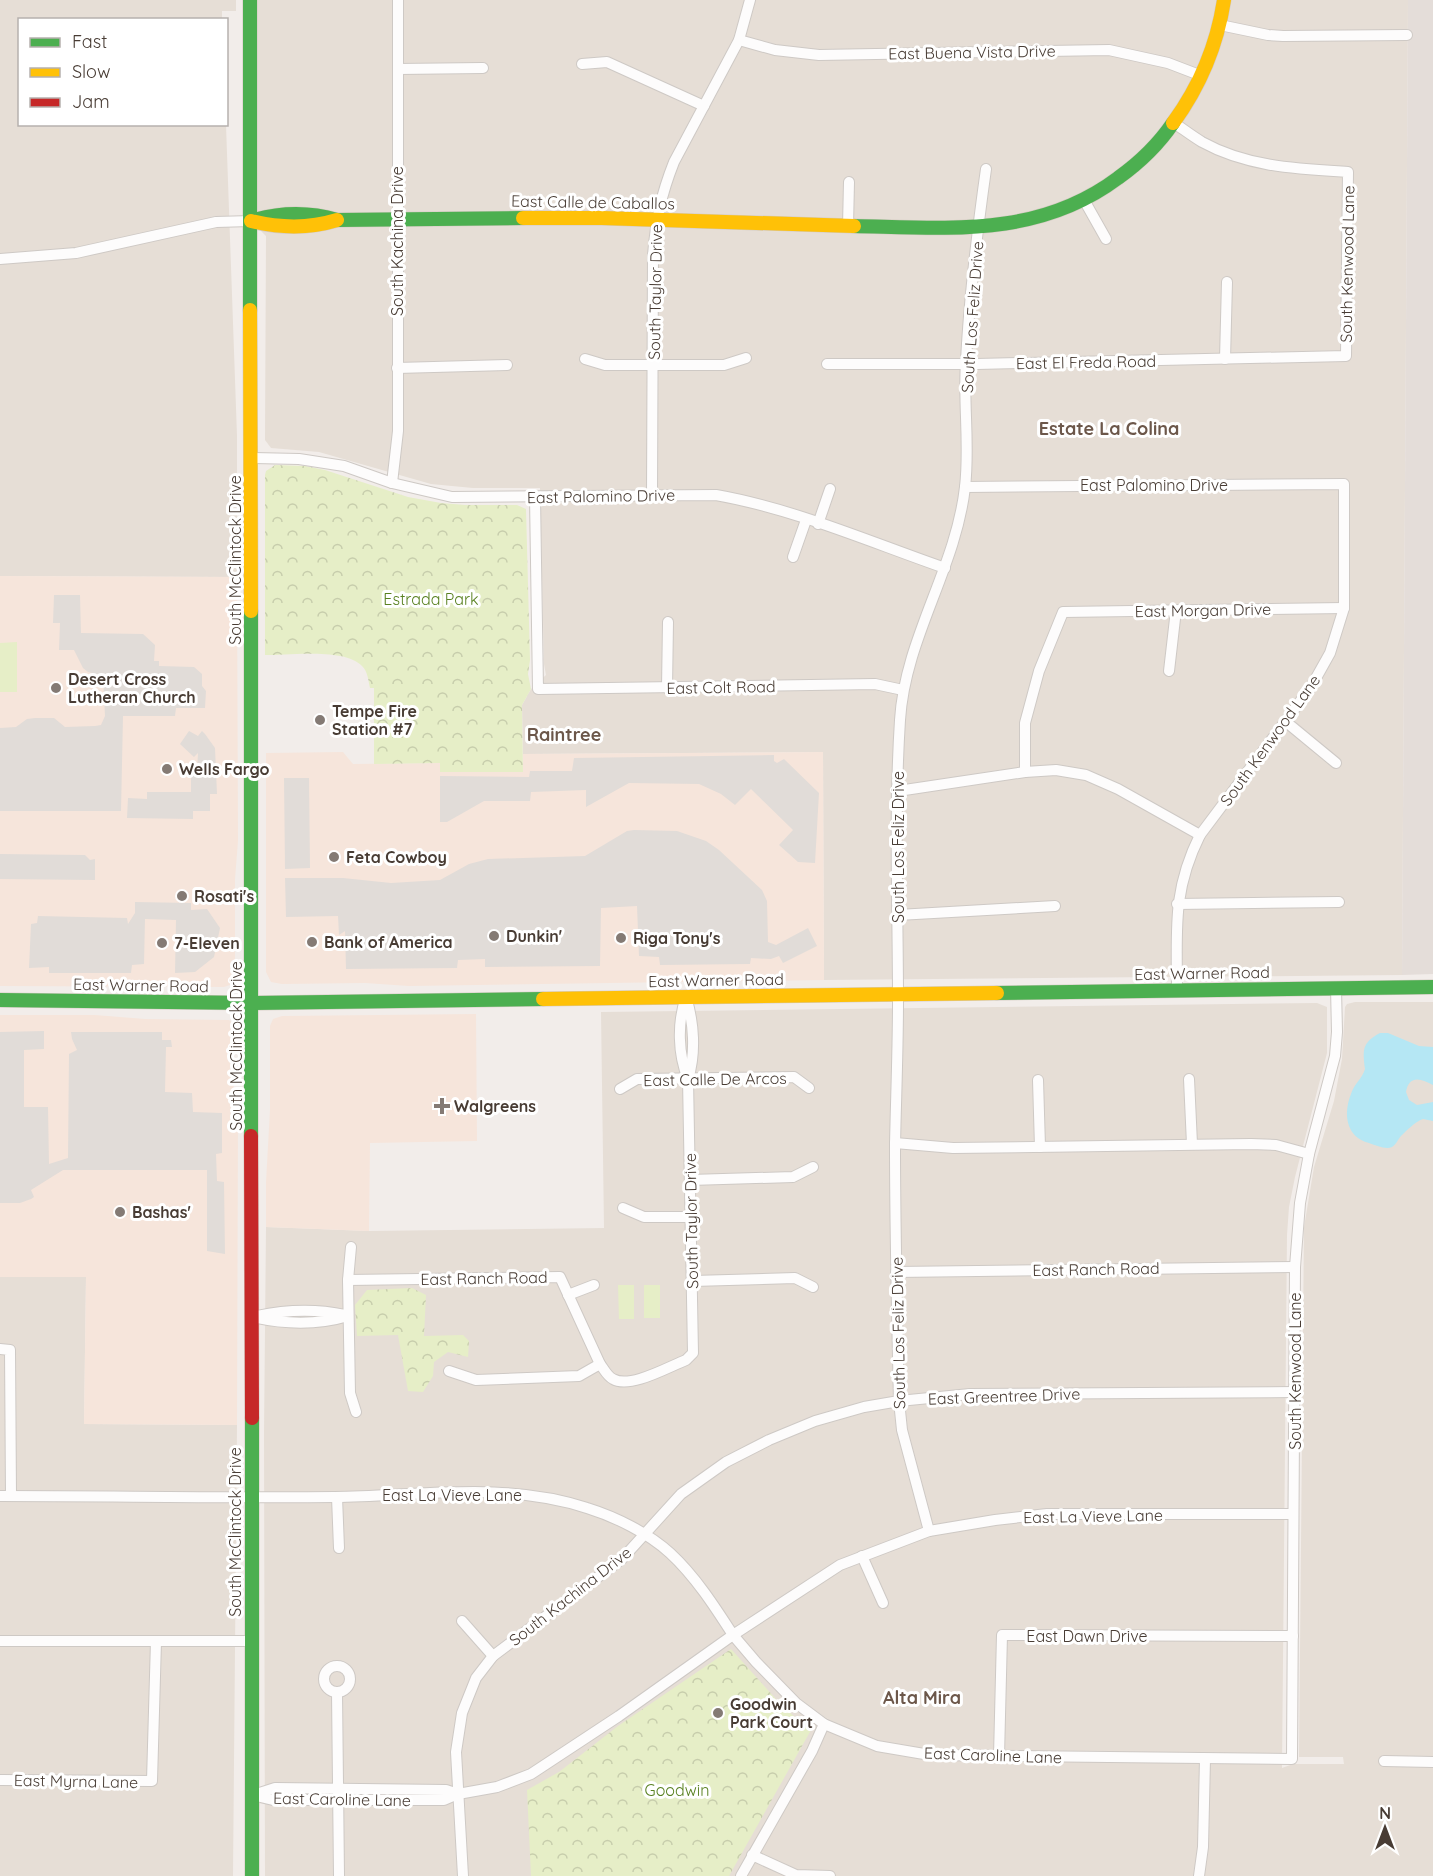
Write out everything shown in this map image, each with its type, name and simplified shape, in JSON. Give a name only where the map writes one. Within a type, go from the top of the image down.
[{"type":"main road","name":"South McClintock Drive","points":[[250,0],[252,1876]]},
{"type":"main road","name":"East Calle de Caballos","points":[[251,221],[273,214],[317,213],[337,220],[542,216],[848,226],[978,227],[1035,219],[1084,200],[1129,172],[1174,123],[1202,76],[1220,25],[1224,0]]},
{"type":"main road","name":"East Warner Road","points":[[0,1000],[252,1003],[1433,987]]},
{"type":"street","name":"South Kachina Drive","points":[[392,483],[398,431],[398,0]]},
{"type":"street","name":"South Taylor Drive","points":[[652,496],[653,255],[656,219],[674,162],[739,40],[750,0]]},
{"type":"street","points":[[1220,25],[1283,36],[1407,35]]},
{"type":"street","name":"East Buena Vista Drive","points":[[739,40],[775,50],[819,55],[1109,50],[1168,63],[1202,76]]},
{"type":"street","points":[[582,64],[607,62],[704,106]]},
{"type":"street","points":[[398,69],[483,68]]},
{"type":"street","name":"South Kenwood Lane","points":[[1174,123],[1202,142],[1240,158],[1287,169],[1348,172],[1346,356]]},
{"type":"street","name":"South Los Feliz Drive","points":[[929,1531],[902,1430],[899,1401],[895,1143],[900,718],[903,690],[919,635],[956,533],[965,487],[965,364],[986,169]]},
{"type":"street","points":[[848,226],[849,182]]},
{"type":"street","points":[[1084,200],[1106,239]]},
{"type":"street","points":[[0,259],[76,254],[216,222],[251,221]]},
{"type":"street","points":[[1225,359],[1227,282]]},
{"type":"street","name":"East El Freda Road","points":[[827,364],[965,364],[1346,356]]},
{"type":"street","points":[[585,359],[605,365],[724,365],[746,358]]},
{"type":"street","points":[[397,368],[507,365]]},
{"type":"street","name":"East Palomino Drive","points":[[251,458],[299,459],[344,466],[392,483],[452,497],[716,495],[747,501],[945,568]]},
{"type":"street","name":"South Kenwood Lane","points":[[1177,990],[1177,904],[1189,856],[1200,835],[1311,687],[1330,653],[1344,608],[1344,484]]},
{"type":"street","name":"East Palomino Drive","points":[[965,487],[1344,484]]},
{"type":"street","points":[[818,524],[830,489]]},
{"type":"street","name":"East Colt Road","points":[[535,497],[538,689],[875,684],[903,690]]},
{"type":"street","points":[[793,557],[806,520]]},
{"type":"street","name":"East Morgan Drive","points":[[1025,772],[1025,723],[1039,671],[1063,612],[1344,608]]},
{"type":"street","points":[[1169,671],[1176,610]]},
{"type":"street","points":[[667,688],[668,622]]},
{"type":"street","points":[[1285,722],[1336,763]]},
{"type":"street","points":[[898,791],[1025,772],[1056,770],[1086,775],[1118,789],[1200,835]]},
{"type":"street","points":[[1177,904],[1339,902]]},
{"type":"street","points":[[898,915],[1055,906]]},
{"type":"street","name":"South Kenwood Lane","points":[[1292,1759],[1295,1267],[1300,1203],[1309,1154],[1335,1056],[1336,988]]},
{"type":"street","name":"South Taylor Drive","points":[[600,1364],[614,1380],[628,1383],[687,1360],[693,1353],[688,1079],[693,1062],[693,1051],[692,1017],[686,997]]},
{"type":"street","name":"East Calle De Arcos","points":[[620,1089],[637,1079],[794,1077],[809,1088]]},
{"type":"street","points":[[1189,1079],[1192,1144]]},
{"type":"street","points":[[1038,1080],[1040,1147]]},
{"type":"street","points":[[895,1143],[953,1148],[1276,1145],[1309,1154]]},
{"type":"street","points":[[690,1180],[793,1177],[813,1167]]},
{"type":"street","points":[[623,1208],[644,1217],[690,1217]]},
{"type":"street","points":[[351,1248],[348,1280],[350,1393],[356,1412]]},
{"type":"street","name":"East Ranch Road","points":[[897,1272],[1295,1267]]},
{"type":"street","name":"East Ranch Road","points":[[348,1280],[560,1276],[600,1364]]},
{"type":"street","points":[[693,1281],[795,1278],[813,1287]]},
{"type":"street","points":[[568,1294],[594,1285]]},
{"type":"street","points":[[252,1317],[273,1312],[327,1311],[348,1316]]},
{"type":"street","points":[[5,1350],[5,1496]]},
{"type":"street","points":[[449,1371],[477,1380],[579,1376],[600,1364]]},
{"type":"street","name":"East Greentree Drive","points":[[644,1534],[681,1494],[726,1462],[769,1440],[815,1421],[864,1407],[970,1394],[1295,1392]]},
{"type":"street","name":"East La Vieve Lane","points":[[5,1496],[338,1497],[505,1492],[542,1496],[587,1508],[644,1534],[670,1553],[689,1574],[715,1606],[733,1635],[840,1565],[929,1531],[1047,1514],[1293,1514]]},
{"type":"street","points":[[338,1497],[339,1548]]},
{"type":"street","name":"South Kachina Drive","points":[[464,1876],[456,1752],[462,1713],[476,1678],[493,1656],[622,1559],[644,1534]]},
{"type":"street","points":[[862,1556],[883,1603]]},
{"type":"street","name":"South Kachina Drive","points":[[462,1621],[493,1656]]},
{"type":"street","name":"East Caroline Lane","points":[[252,1795],[273,1800],[338,1794],[444,1800],[458,1794],[498,1787],[531,1774],[619,1716],[733,1635],[796,1703],[824,1724],[877,1746],[930,1755],[1292,1759]]},
{"type":"street","name":"East Dawn Drive","points":[[999,1756],[1002,1635],[1293,1636]]},
{"type":"street","points":[[0,1641],[251,1641]]},
{"type":"street","name":"East Myrna Lane","points":[[0,1780],[152,1781],[156,1641]]},
{"type":"street","points":[[337,1692],[339,1876]]},
{"type":"street","points":[[741,1876],[812,1751],[824,1724]]},
{"type":"street","points":[[1199,1876],[1203,1847],[1205,1759]]},
{"type":"street","points":[[1384,1761],[1433,1762]]},
{"type":"street","points":[[752,1855],[796,1875],[830,1876]]},
{"type":"shaded area","points":[[0,0],[236,0],[236,11],[222,11],[222,18],[18,18],[18,126],[226,126],[237,436],[237,577],[0,576]]},
{"type":"shaded area","points":[[250,0],[1408,0],[1402,975],[824,980],[823,752],[523,754],[522,705],[531,689],[546,675],[540,488],[473,488],[431,484],[319,452],[271,448],[265,440],[266,236],[251,221]]},
{"type":"shaded area","points":[[1408,0],[1433,0],[1433,974],[1402,975]]},
{"type":"shaded area","points":[[0,576],[237,577],[238,841],[235,879],[235,977],[230,985],[224,987],[0,986]]},
{"type":"shaded area","points":[[54,595],[80,595],[81,633],[143,634],[155,645],[154,661],[159,661],[159,666],[194,667],[202,674],[202,686],[206,691],[205,708],[176,708],[175,716],[123,716],[121,811],[0,811],[0,728],[16,727],[27,719],[35,718],[54,718],[65,727],[95,726],[101,725],[105,716],[103,676],[88,672],[83,668],[74,650],[59,650],[60,623],[53,623]]},
{"type":"shaded area","points":[[189,731],[198,736],[202,731],[215,748],[217,794],[210,794],[210,811],[193,811],[193,819],[127,818],[128,798],[147,799],[147,792],[191,792],[191,772],[197,772],[198,753],[194,757],[180,744]]},
{"type":"shaded area","points":[[343,752],[353,764],[440,763],[440,772],[523,771],[523,754],[823,752],[824,980],[409,986],[271,982],[266,972],[266,753]]},
{"type":"shaded area","points":[[774,755],[774,761],[777,763],[784,759],[819,793],[815,863],[798,862],[779,845],[793,830],[751,789],[735,805],[721,794],[699,784],[629,783],[586,807],[586,790],[531,792],[530,801],[484,801],[447,822],[440,822],[440,776],[529,777],[530,771],[572,771],[574,758]]},
{"type":"shaded area","points":[[284,778],[309,778],[310,868],[285,869]]},
{"type":"shaded area","points":[[627,831],[677,831],[706,841],[762,890],[767,901],[768,942],[776,945],[808,928],[817,946],[783,963],[779,956],[771,959],[751,958],[750,964],[660,965],[659,957],[639,956],[637,906],[601,908],[600,966],[485,967],[485,959],[458,960],[457,968],[346,969],[345,931],[339,935],[338,916],[286,917],[285,878],[343,878],[391,883],[440,880],[469,864],[488,859],[585,856]]},
{"type":"shaded area","points":[[0,854],[85,855],[90,860],[95,859],[95,880],[0,879]]},
{"type":"shaded area","points":[[135,902],[191,903],[191,910],[207,909],[220,928],[214,957],[195,972],[175,973],[176,920],[145,919],[144,964],[132,965],[131,973],[49,973],[49,967],[29,968],[31,924],[37,923],[38,916],[127,918],[128,924],[135,913]]},
{"type":"shaded area","points":[[1355,1002],[1433,1002],[1433,1876],[265,1876],[266,1227],[369,1231],[604,1228],[601,1012],[1317,1003],[1327,1007],[1327,1053],[1295,1177],[1289,1207],[1287,1235],[1282,1768],[1293,1764],[1344,1764],[1343,1757],[1299,1757],[1304,1227],[1314,1167],[1334,1101],[1342,1059],[1345,1007]]},
{"type":"shaded area","points":[[476,1014],[477,1141],[370,1143],[369,1231],[266,1227],[270,1026],[273,1019],[282,1016]]},
{"type":"shaded area","points":[[0,1015],[95,1015],[145,1019],[229,1020],[236,1026],[238,1034],[233,1058],[234,1092],[238,1114],[237,1425],[84,1424],[86,1277],[0,1277]]},
{"type":"shaded area","points":[[44,1031],[44,1049],[24,1050],[24,1107],[48,1107],[49,1164],[68,1158],[69,1054],[77,1050],[71,1032],[162,1032],[162,1040],[171,1040],[172,1047],[166,1047],[165,1092],[192,1093],[193,1112],[222,1113],[222,1153],[216,1154],[217,1181],[224,1182],[225,1254],[207,1251],[207,1170],[63,1170],[31,1190],[34,1197],[31,1199],[20,1203],[0,1203],[0,1032]]},
{"type":"shaded area","points":[[0,1277],[86,1277],[84,1424],[237,1425],[233,1876],[0,1876]]},
{"type":"green space","name":"Estrada Park","points":[[275,465],[305,466],[325,470],[408,497],[441,503],[517,505],[526,509],[530,660],[528,674],[531,689],[522,705],[523,772],[440,772],[440,763],[374,764],[374,688],[370,688],[367,673],[362,666],[354,660],[331,655],[265,655],[265,475],[266,471]]},
{"type":"green space","points":[[17,642],[17,692],[0,692],[0,643]]},
{"type":"green space","points":[[618,1285],[634,1285],[634,1319],[619,1319]]},
{"type":"green space","points":[[644,1285],[660,1285],[660,1318],[644,1318]]},
{"type":"green space","points":[[412,1288],[426,1295],[424,1336],[463,1335],[469,1341],[468,1357],[448,1352],[434,1362],[433,1376],[423,1392],[408,1391],[398,1335],[357,1336],[355,1305],[367,1290]]},
{"type":"green space","name":"Goodwin","points":[[731,1649],[784,1708],[811,1730],[729,1876],[531,1876],[527,1790],[559,1772],[618,1726]]},
{"type":"water","points":[[1380,1033],[1388,1033],[1419,1046],[1433,1047],[1433,1085],[1425,1081],[1413,1080],[1406,1092],[1409,1100],[1417,1105],[1433,1102],[1433,1121],[1423,1119],[1417,1122],[1390,1148],[1380,1147],[1355,1136],[1347,1117],[1351,1094],[1365,1069],[1366,1044]]},
{"type":"traffic: fast","points":[[250,0],[250,310]]},
{"type":"traffic: fast","points":[[854,226],[958,228],[1024,220],[1056,211],[1088,197],[1126,172],[1155,146],[1173,123]]},
{"type":"traffic: fast","points":[[251,221],[294,214],[315,215],[337,220],[523,218]]},
{"type":"traffic: fast","points":[[251,611],[251,1136]]},
{"type":"traffic: fast","points":[[997,993],[1433,987]]},
{"type":"traffic: fast","points":[[0,1000],[252,1003],[543,999]]},
{"type":"traffic: fast","points":[[252,1418],[252,1876]]},
{"type":"traffic: slow","points":[[1173,123],[1206,65],[1217,33],[1224,0]]},
{"type":"traffic: slow","points":[[523,218],[602,218],[854,226]]},
{"type":"traffic: slow","points":[[251,221],[294,227],[337,220]]},
{"type":"traffic: slow","points":[[250,310],[251,611]]},
{"type":"traffic: slow","points":[[543,999],[997,993]]},
{"type":"traffic: jam","points":[[251,1136],[252,1418]]},
{"type":"place","name":"Desert Cross Lutheran Church","points":[[56,688]]},
{"type":"place","name":"Tempe Fire Station #7","points":[[320,720]]},
{"type":"place","name":"Wells Fargo","points":[[167,769]]},
{"type":"place","name":"Feta Cowboy","points":[[334,857]]},
{"type":"place","name":"Rosati's","points":[[182,896]]},
{"type":"place","name":"Dunkin'","points":[[494,936]]},
{"type":"place","name":"Riga Tony's","points":[[621,938]]},
{"type":"place","name":"Bank of America","points":[[312,942]]},
{"type":"place","name":"7-Eleven","points":[[162,943]]},
{"type":"place","name":"Walgreens","points":[[442,1106]]},
{"type":"place","name":"Bashas'","points":[[120,1212]]},
{"type":"place","name":"Goodwin Park Court","points":[[718,1713]]},
{"type":"district","name":"Estate La Colina","points":[[1109,428]]},
{"type":"district","name":"Raintree","points":[[564,734]]},
{"type":"district","name":"Alta Mira","points":[[922,1697]]}]
